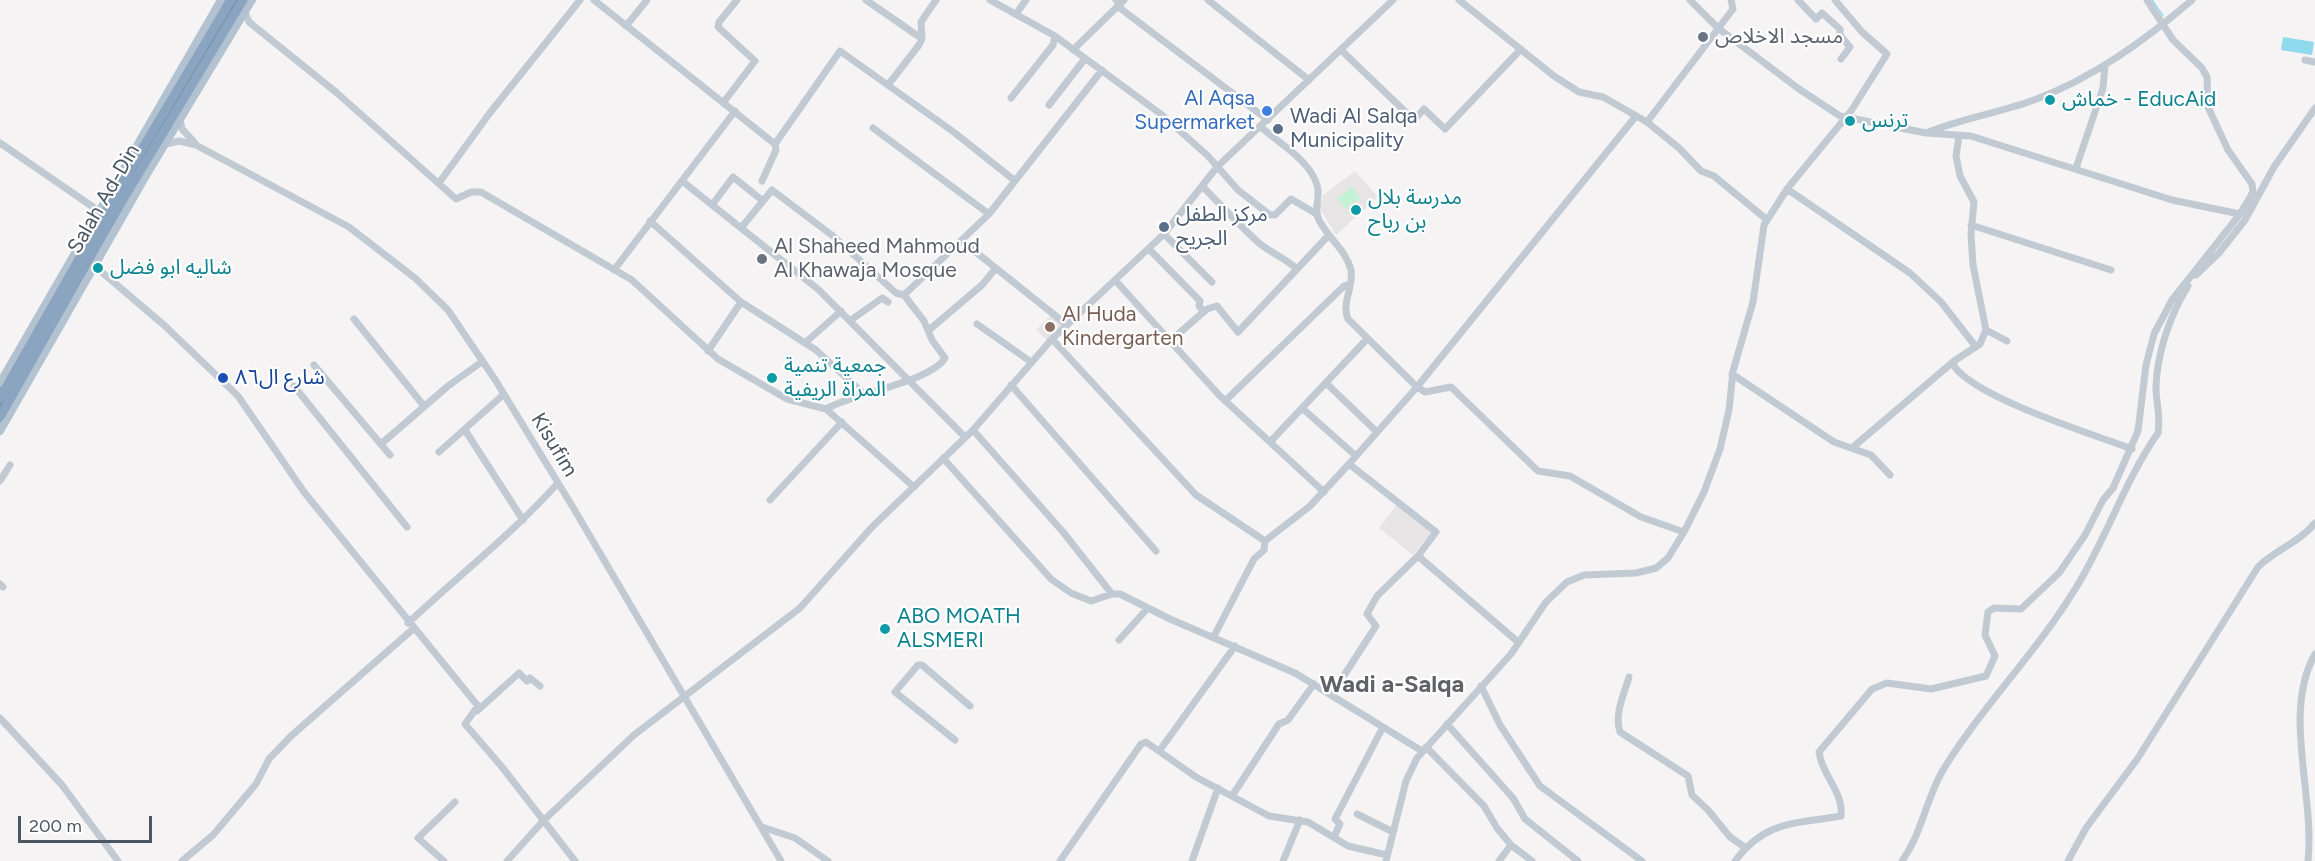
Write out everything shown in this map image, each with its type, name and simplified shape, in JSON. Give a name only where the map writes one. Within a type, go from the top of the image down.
[{"type":"highway","name":"Salah Ad-Din","points":[[0,398],[99,217],[231,0]]},
{"type":"highway","name":"Salah Ad-Din","points":[[0,417],[92,264],[243,0]]},
{"type":"main road","points":[[0,383],[99,217],[221,0]]},
{"type":"main road","points":[[0,430],[92,264],[252,0]]},
{"type":"street","points":[[439,183],[496,105],[580,0]]},
{"type":"street","points":[[594,0],[775,144],[776,150],[762,181]]},
{"type":"street","points":[[626,26],[647,0]]},
{"type":"street","points":[[723,103],[755,61],[718,27],[719,22],[737,0]]},
{"type":"street","points":[[866,0],[922,39]]},
{"type":"street","points":[[922,39],[919,27],[936,0]]},
{"type":"street","points":[[990,0],[1055,36],[1084,60],[1102,70],[1162,115],[1217,166],[1238,190],[1270,215],[1275,215],[1291,199],[1316,213]]},
{"type":"street","points":[[1016,14],[1026,0]]},
{"type":"street","points":[[1208,0],[1309,80]]},
{"type":"street","points":[[507,861],[544,820],[626,742],[800,608],[872,527],[972,430],[1052,339],[1164,234],[1217,166],[1341,50],[1360,28],[1393,0]]},
{"type":"street","points":[[1459,0],[1554,76],[1579,92],[1603,97],[1647,122],[1701,171],[1714,176],[1767,219]]},
{"type":"street","points":[[1690,0],[1718,28],[1799,89],[1840,116],[1926,133],[1971,136],[2172,200],[2240,214]]},
{"type":"street","points":[[1647,122],[1732,9],[1731,0]]},
{"type":"street","points":[[1798,0],[1816,19],[1822,13],[1840,29],[1840,36],[1850,47],[1841,59]]},
{"type":"street","points":[[1060,861],[1142,744],[1149,743],[1196,777],[1273,818],[1300,820],[1348,846],[1387,858],[1409,773],[1424,749],[1511,654],[1546,602],[1567,582],[1598,573],[1636,573],[1660,565],[1668,558],[1704,492],[1720,449],[1732,374],[1752,309],[1761,232],[1787,189],[1846,117],[1887,54],[1862,32],[1835,0]]},
{"type":"street","points":[[1736,861],[1754,839],[1787,824],[1841,816],[1842,800],[1820,764],[1819,752],[1872,689],[1887,683],[1931,689],[1986,676],[1995,656],[1985,635],[1988,612],[1994,608],[2021,609],[2059,573],[2085,536],[2103,500],[2113,488],[2132,449],[2138,431],[2146,365],[2154,334],[2172,300],[2252,198],[2252,184],[2228,150],[2208,107],[2207,77],[2163,25],[2147,0]]},
{"type":"street","points":[[1926,133],[1966,117],[2032,101],[2081,80],[2163,25],[2192,0]]},
{"type":"street","points":[[1120,1],[1120,8],[1126,13],[1268,120]]},
{"type":"street","points":[[1073,50],[1120,1]]},
{"type":"street","points":[[244,12],[252,24],[456,199],[471,192],[481,192],[632,280],[708,351],[788,399],[826,409],[914,487]]},
{"type":"street","points":[[236,25],[252,24]]},
{"type":"street","points":[[1011,98],[1053,45],[1055,36]]},
{"type":"street","points":[[888,85],[922,39]]},
{"type":"street","points":[[1341,50],[1414,120],[1424,109],[1445,129],[1521,49]]},
{"type":"street","points":[[775,144],[840,51],[1000,166],[1014,180]]},
{"type":"street","points":[[1049,105],[1084,60]]},
{"type":"street","points":[[2305,60],[2315,62]]},
{"type":"street","points":[[2076,168],[2103,88],[2105,65]]},
{"type":"street","points":[[904,295],[989,214],[1102,70]]},
{"type":"street","points":[[1902,861],[1920,830],[1942,771],[2078,586],[2158,433],[2161,415],[2156,388],[2162,346],[2180,299],[2194,276],[2219,253],[2246,220],[2274,167],[2315,108]]},
{"type":"street","points":[[614,270],[735,111]]},
{"type":"street","points":[[1214,636],[1254,559],[1264,550],[1265,541],[1311,506],[1417,387],[1636,116]]},
{"type":"street","name":"Kisufim","points":[[180,120],[182,129],[196,145]]},
{"type":"street","points":[[1260,126],[1314,174],[1318,188],[1316,213],[1328,236],[1334,240],[1350,266],[1350,284],[1345,314],[1367,339],[1384,352],[1417,387],[1425,392],[1451,387],[1538,471],[1570,476],[1641,517],[1684,532]]},
{"type":"street","points":[[873,128],[989,214]]},
{"type":"street","points":[[1852,448],[1983,339],[1986,330],[1974,273],[1971,225],[1974,202],[1960,176],[1956,156],[1959,136]]},
{"type":"street","name":"Kisufim","points":[[166,144],[179,141],[196,145],[349,227],[432,294],[448,310],[504,394],[558,483],[781,861]]},
{"type":"street","points":[[0,143],[99,217]]},
{"type":"street","points":[[712,205],[733,177],[763,201]]},
{"type":"street","points":[[682,181],[851,320],[965,436]]},
{"type":"street","points":[[1202,186],[1258,242],[1271,252],[1283,256],[1297,269]]},
{"type":"street","points":[[1787,189],[1910,273],[1941,302],[1976,347]]},
{"type":"street","points":[[741,228],[772,190],[833,236],[896,293],[904,295],[929,330],[932,340],[945,358],[936,368],[826,409]]},
{"type":"street","points":[[650,221],[741,302],[805,343],[864,394]]},
{"type":"street","points":[[1971,225],[2111,270]]},
{"type":"street","points":[[1164,234],[1212,282]]},
{"type":"street","points":[[1169,342],[1204,312],[1216,306],[1238,332],[1328,236]]},
{"type":"street","points":[[962,241],[1067,325]]},
{"type":"street","points":[[1149,249],[1200,301],[1204,312]]},
{"type":"street","points":[[92,264],[165,326],[238,396],[304,492],[410,626],[478,706],[471,717]]},
{"type":"street","points":[[929,330],[977,290],[996,268]]},
{"type":"street","points":[[1115,280],[1225,401],[1323,492]]},
{"type":"street","points":[[1225,401],[1344,286],[1350,284]]},
{"type":"street","points":[[851,320],[882,298],[888,302]]},
{"type":"street","points":[[708,351],[741,302]]},
{"type":"street","points":[[805,343],[841,311]]},
{"type":"street","points":[[354,319],[424,406]]},
{"type":"street","points":[[976,324],[1032,362]]},
{"type":"street","points":[[1986,330],[2007,341]]},
{"type":"street","points":[[1052,339],[1196,495],[1265,541]]},
{"type":"street","points":[[1270,442],[1367,339]]},
{"type":"street","points":[[381,444],[424,406],[483,361]]},
{"type":"street","points":[[1954,361],[1958,371],[2010,402],[2132,449]]},
{"type":"street","points":[[314,365],[390,455]]},
{"type":"street","points":[[1732,374],[1834,442],[1871,455],[1890,475]]},
{"type":"street","points":[[1326,383],[1377,432]]},
{"type":"street","points":[[294,386],[407,527]]},
{"type":"street","points":[[1011,386],[1156,551]]},
{"type":"street","points":[[439,452],[504,394]]},
{"type":"street","points":[[1302,408],[1356,456]]},
{"type":"street","points":[[770,500],[842,422]]},
{"type":"street","points":[[465,430],[523,520]]},
{"type":"street","points":[[972,430],[1063,531],[1112,594]]},
{"type":"street","points":[[943,458],[1051,579],[1071,593],[1090,601],[1112,594],[1123,596],[1147,609],[1214,636],[1332,694],[1383,727],[1424,749],[1484,806],[1511,845],[1532,861]]},
{"type":"street","points":[[1332,694],[1376,626],[1367,614],[1377,596],[1418,556],[1436,532],[1349,464]]},
{"type":"street","points":[[0,481],[10,465]]},
{"type":"street","points":[[182,861],[213,835],[256,784],[274,753],[410,626],[450,582],[523,520],[558,483]]},
{"type":"street","points":[[2068,861],[2086,828],[2144,749],[2258,567],[2273,553],[2301,536],[2315,523]]},
{"type":"street","points":[[1418,556],[1518,642]]},
{"type":"street","points":[[1119,640],[1147,609]]},
{"type":"street","points":[[1160,750],[1235,646]]},
{"type":"street","points":[[2308,861],[2313,836],[2313,803],[2301,697],[2304,680],[2315,654]]},
{"type":"street","points":[[955,740],[895,692],[918,665],[922,665],[970,706]]},
{"type":"street","points":[[540,686],[530,678],[527,681],[519,673],[465,724],[575,861]]},
{"type":"street","points":[[1629,677],[1618,716],[1617,724],[1620,732],[1688,776],[1692,795],[1730,837],[1746,848]]},
{"type":"street","points":[[1232,796],[1280,724],[1288,720],[1314,684]]},
{"type":"street","points":[[1481,686],[1500,725],[1540,786],[1642,861]]},
{"type":"street","points":[[0,718],[62,785],[118,861]]},
{"type":"street","points":[[1447,724],[1513,798],[1525,819],[1578,861]]},
{"type":"street","points":[[1334,837],[1340,824],[1335,819],[1383,727]]},
{"type":"street","points":[[1192,861],[1218,788]]},
{"type":"street","points":[[444,861],[418,838],[455,802]]},
{"type":"street","points":[[1357,814],[1393,832]]},
{"type":"street","points":[[1283,861],[1300,820]]},
{"type":"street","points":[[762,827],[795,838],[828,861]]},
{"type":"street","points":[[1499,861],[1511,845]]},
{"type":"shaded area","points":[[1355,171],[1378,197],[1336,235],[1318,205],[1323,200],[1322,196]]},
{"type":"shaded area","name":"Al Huda Kindergarten","points":[[1052,314],[1064,324],[1047,340],[1036,330]]},
{"type":"shaded area","points":[[1399,502],[1431,526],[1431,533],[1413,555],[1379,528]]},
{"type":"green space","points":[[1352,187],[1360,198],[1346,209],[1337,199]]},
{"type":"water","points":[[2283,37],[2314,42],[2312,55],[2281,50]]},
{"type":"waterway","points":[[2152,0],[2163,16]]},
{"type":"place","name":"مسجد الاخلاص","points":[[1703,37]]},
{"type":"place","name":"خماش - EducAid","points":[[2050,100]]},
{"type":"place","name":"Al Aqsa Supermarket","points":[[1267,111]]},
{"type":"place","name":"ترنس","points":[[1850,121]]},
{"type":"place","name":"Wadi Al Salqa Municipality","points":[[1278,129]]},
{"type":"place","name":"مدرسة بلال بن رباح","points":[[1356,210]]},
{"type":"place","name":"مركز الطفل الجريح","points":[[1164,227]]},
{"type":"place","name":"Al Shaheed Mahmoud Al Khawaja Mosque","points":[[762,259]]},
{"type":"place","name":"شاليه ابو فضل","points":[[98,268]]},
{"type":"place","name":"Al Huda Kindergarten","points":[[1050,327]]},
{"type":"place","name":"شارع ال٨٦","points":[[223,378]]},
{"type":"place","name":"جمعية تنمية المراة الريفية","points":[[772,378]]},
{"type":"place","name":"ABO MOATH ALSMERI","points":[[885,629]]},
{"type":"district","name":"Wadi a-Salqa","points":[[1392,685]]}]
